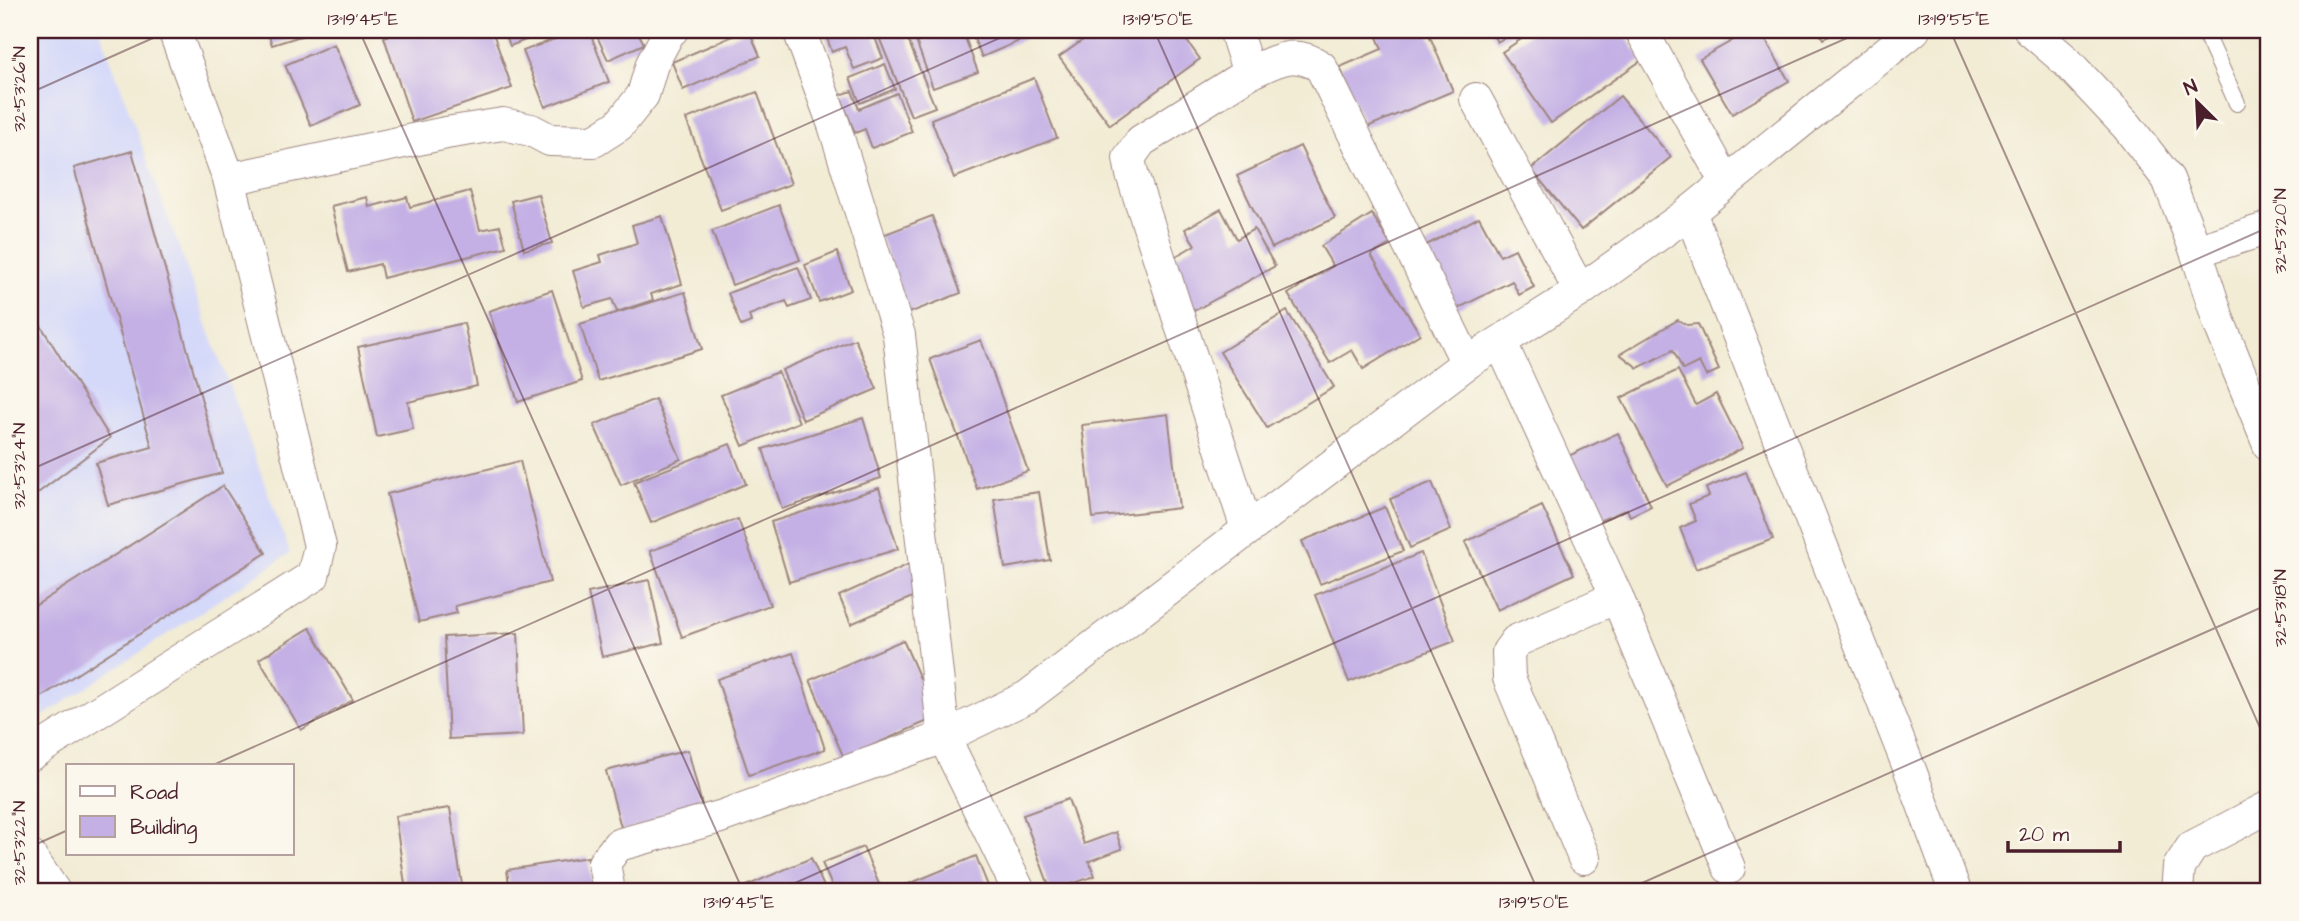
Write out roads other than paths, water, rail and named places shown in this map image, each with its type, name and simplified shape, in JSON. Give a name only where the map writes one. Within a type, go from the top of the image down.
[{"type":"street","points":[[30,755],[313,576],[320,545],[229,179],[174,30]]},
{"type":"street","points":[[229,179],[446,132],[503,124],[530,130],[551,140],[594,141],[619,125],[643,95],[652,64],[672,30]]},
{"type":"street","points":[[799,30],[834,125],[900,335],[944,737],[1019,891]]},
{"type":"street","points":[[1235,30],[1249,73]]},
{"type":"street","points":[[1641,30],[1726,182]]},
{"type":"street","points":[[609,891],[604,863],[618,845],[720,817],[944,737],[1027,697],[1467,363],[1580,290],[1690,212],[1913,30]]},
{"type":"street","points":[[2030,30],[2065,60],[2118,117],[2168,179],[2196,251],[2219,322],[2269,445]]},
{"type":"street","points":[[1247,528],[1132,174],[1129,158],[1141,141],[1249,73],[1287,57],[1310,59],[1321,67],[1467,363]]},
{"type":"street","points":[[1476,99],[1580,290]]},
{"type":"street","points":[[1690,212],[1955,891]]},
{"type":"street","points":[[2196,251],[2269,228]]},
{"type":"street","points":[[1501,343],[1617,597],[1730,868]]},
{"type":"street","points":[[1584,858],[1509,678],[1508,652],[1516,641],[1617,597]]},
{"type":"street","points":[[2177,891],[2179,867],[2192,847],[2265,809]]},
{"type":"street","points":[[30,856],[54,891]]},
{"type":"lane","points":[[2204,30],[2237,103]]}]
